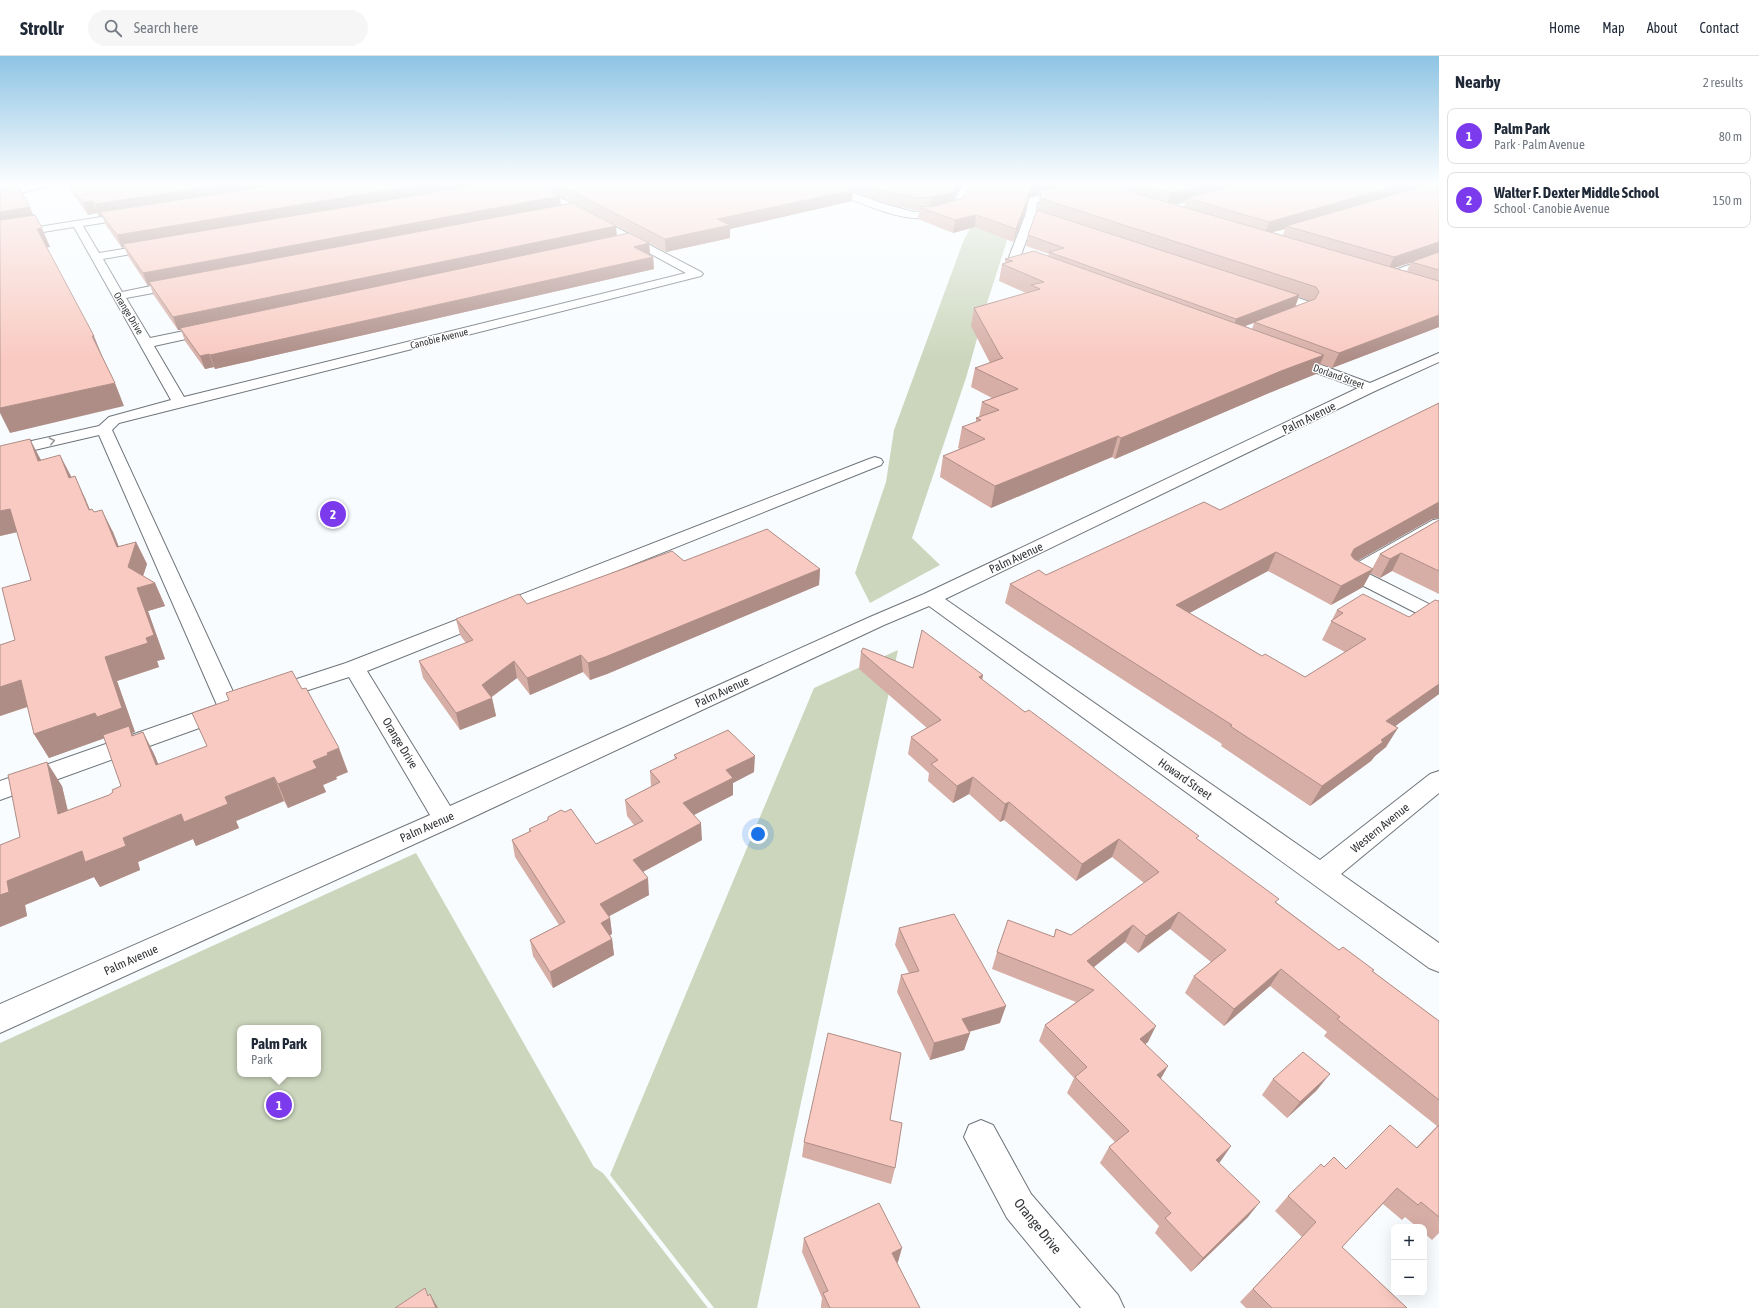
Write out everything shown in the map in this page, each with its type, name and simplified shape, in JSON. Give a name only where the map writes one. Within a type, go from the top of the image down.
[{"type":"street","name":"Orange Drive","points":[[88,242],[180,403]]},
{"type":"street","points":[[610,244],[617,242]]},
{"type":"street","name":"Canobie Avenue","points":[[104,429],[114,420],[126,416],[697,274],[639,242]]},
{"type":"street","points":[[1022,242],[1015,257],[1051,270]]},
{"type":"street","points":[[96,257],[167,244]]},
{"type":"street","points":[[1403,280],[1385,275],[1439,257]]},
{"type":"street","points":[[118,296],[188,282]]},
{"type":"street","points":[[1257,288],[1306,305],[1306,309],[1276,320]]},
{"type":"street","points":[[147,343],[223,327]]},
{"type":"street","name":"Dorland Street","points":[[1283,356],[1370,388]]},
{"type":"street","name":"Palm Avenue","points":[[0,1019],[445,819],[877,621],[931,598],[1370,388],[1439,357]]},
{"type":"street","points":[[0,453],[104,429],[242,705]]},
{"type":"street","points":[[0,791],[242,705],[354,668],[875,462]]},
{"type":"street","points":[[1439,524],[1353,573],[1439,617]]},
{"type":"street","name":"Howard Street","points":[[931,598],[1439,959]]},
{"type":"street","name":"Orange Drive","points":[[354,668],[445,819]]},
{"type":"street","name":"Western Avenue","points":[[1321,875],[1439,780]]},
{"type":"street","name":"Orange Drive","points":[[981,1137],[1019,1206],[1106,1308]]},
{"type":"green space","points":[[963,242],[1006,242],[987,303],[966,378],[912,538],[940,565],[870,603],[855,573],[886,482],[894,430]]},
{"type":"green space","points":[[898,650],[757,1308],[714,1308],[610,1175],[814,688]]},
{"type":"green space","points":[[416,853],[594,1167],[603,1173],[708,1308],[0,1308],[0,1043]]},
{"type":"building","points":[[0,242],[44,242],[94,336],[92,336],[115,383],[0,408]]},
{"type":"building","points":[[132,242],[309,242],[143,273],[123,244]]},
{"type":"building","points":[[361,242],[536,242],[173,317],[149,282]]},
{"type":"building","points":[[584,242],[648,242],[649,243],[634,247],[653,257],[210,355],[200,356],[180,328]]},
{"type":"building","points":[[1049,242],[1137,242],[1299,295],[1236,319],[1049,252],[1064,248]]},
{"type":"building","points":[[1178,242],[1306,242],[1439,281],[1439,315],[1339,353],[1254,322],[1315,299],[1319,292],[1316,287]]},
{"type":"building","points":[[1343,242],[1438,242],[1394,257]]},
{"type":"building","points":[[1034,251],[1324,355],[1281,371],[1121,438],[1118,436],[995,486],[943,456],[985,439],[962,427],[981,420],[976,418],[999,410],[982,402],[1018,389],[975,368],[1003,358],[974,308],[1040,289],[1031,285],[1044,282],[1002,264],[1013,261],[1005,259]]},
{"type":"building","points":[[1439,252],[1439,270],[1411,262]]},
{"type":"building","points":[[1439,403],[1439,502],[1354,549],[1351,555],[1354,559],[1373,569],[1341,586],[1276,552],[1176,605],[1262,656],[1265,654],[1305,677],[1366,639],[1331,621],[1343,613],[1337,610],[1363,594],[1409,617],[1435,600],[1439,601],[1439,684],[1386,721],[1398,728],[1381,740],[1383,742],[1322,786],[1230,726],[1232,725],[1010,584],[1039,570],[1046,575],[1204,502],[1220,510]]},
{"type":"building","points":[[30,439],[38,461],[60,455],[69,478],[75,476],[89,510],[92,509],[94,512],[102,510],[117,547],[136,542],[128,567],[155,583],[137,588],[154,635],[146,638],[148,643],[105,657],[122,708],[97,717],[95,713],[34,734],[21,680],[0,687],[0,645],[15,640],[2,588],[31,580],[10,509],[0,511],[0,446]]},
{"type":"building","points":[[1439,520],[1439,571],[1401,553],[1390,559],[1380,554]]},
{"type":"building","points":[[767,529],[820,569],[588,663],[581,655],[527,678],[514,661],[482,685],[492,698],[456,713],[419,661],[473,640],[456,619],[519,594],[527,604],[672,551],[684,561]]},
{"type":"building","points":[[922,630],[983,675],[979,677],[1025,712],[1029,710],[1199,836],[1196,838],[1279,899],[1275,902],[1339,950],[1343,947],[1374,970],[1372,971],[1439,1021],[1439,1100],[1337,1019],[1340,1017],[1281,969],[1234,1009],[1194,976],[1226,950],[1179,912],[1146,936],[1133,925],[1087,961],[1156,1026],[1140,1039],[1168,1066],[1157,1075],[1231,1146],[1216,1160],[1260,1202],[1203,1258],[1165,1218],[1171,1213],[1109,1147],[1129,1131],[1075,1077],[1087,1067],[1045,1025],[1094,990],[997,952],[1008,920],[1054,937],[1056,929],[1071,935],[1159,872],[1119,839],[1082,864],[1009,802],[1005,804],[973,777],[957,786],[931,764],[938,760],[911,737],[941,720],[861,652],[863,648],[913,668]]},
{"type":"building","points":[[292,671],[302,689],[306,688],[339,748],[327,753],[328,755],[313,761],[317,768],[278,784],[274,777],[225,797],[228,804],[184,822],[181,814],[123,838],[126,846],[85,862],[82,851],[7,881],[9,892],[0,895],[0,845],[20,837],[8,775],[47,762],[58,814],[109,795],[113,792],[112,790],[121,786],[103,735],[129,726],[132,736],[143,732],[156,765],[207,746],[192,713],[229,700],[226,693]]},
{"type":"building","points":[[728,730],[755,756],[726,770],[733,778],[683,803],[701,823],[633,860],[648,878],[600,904],[610,918],[601,923],[612,939],[550,972],[530,940],[565,922],[512,840],[531,831],[529,829],[548,820],[548,817],[561,810],[565,812],[571,809],[596,844],[643,821],[625,800],[660,782],[650,771],[677,758],[674,755]]},
{"type":"building","points":[[954,914],[1006,1006],[962,1019],[970,1033],[934,1043],[901,975],[919,971],[899,928]]},
{"type":"building","points":[[828,1033],[901,1053],[890,1120],[902,1123],[895,1168],[804,1142]]},
{"type":"building","points":[[1303,1052],[1330,1074],[1300,1102],[1273,1079]]},
{"type":"building","points":[[1390,1125],[1417,1148],[1439,1125],[1439,1217],[1421,1202],[1418,1205],[1397,1188],[1342,1247],[1391,1293],[1391,1296],[1394,1296],[1407,1308],[1272,1308],[1253,1289],[1316,1222],[1288,1196],[1321,1164],[1324,1167],[1334,1157],[1346,1169]]},
{"type":"building","points":[[879,1203],[902,1248],[892,1253],[920,1308],[830,1308],[823,1293],[828,1291],[804,1238]]},
{"type":"building","points":[[425,1288],[428,1296],[430,1294],[436,1308],[395,1308]]},
{"type":"place","name":"Walter F. Dexter Middle School","points":[[333,514]]},
{"type":"place","name":"Palm Park","points":[[279,1105]]}]
